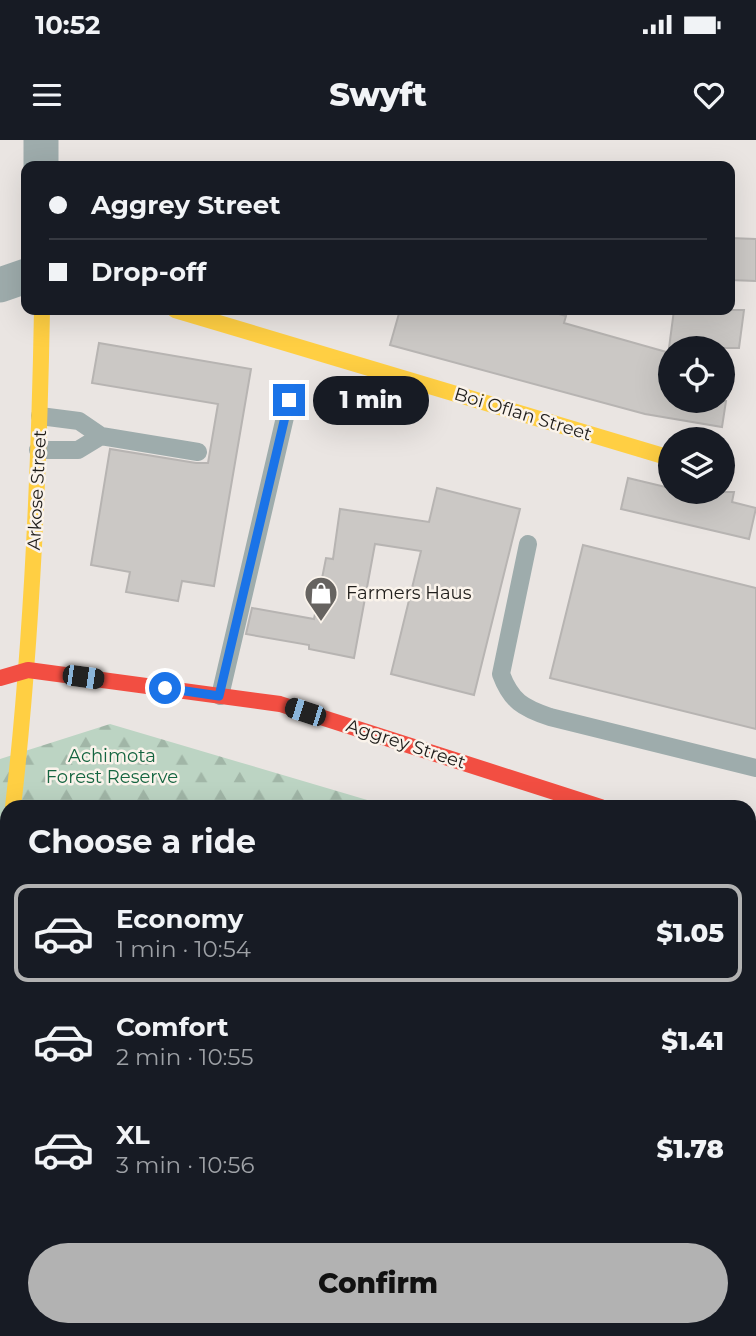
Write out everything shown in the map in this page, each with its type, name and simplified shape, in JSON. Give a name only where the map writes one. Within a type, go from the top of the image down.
[{"type":"street","points":[[41,140],[41,161]]},
{"type":"street","points":[[0,285],[21,278]]},
{"type":"street","name":"Arkose Street","points":[[14,800],[28,670],[42,315]]},
{"type":"street","name":"Boi Oflan Street","points":[[192,315],[658,454]]},
{"type":"street","name":"Aggrey Street","points":[[0,678],[28,670],[280,704],[579,800]]},
{"type":"lane","points":[[219,696],[289,400]]},
{"type":"lane","points":[[40,416],[79,421],[101,436],[198,452]]},
{"type":"lane","points":[[38,450],[78,450],[101,436]]},
{"type":"lane","points":[[527,544],[501,674],[508,691],[526,709],[756,768]]},
{"type":"green space","name":"Achimota Forest Reserve","points":[[110,724],[367,800],[0,800],[0,759]]},
{"type":"building","points":[[735,238],[756,239],[756,281],[735,280]]},
{"type":"building","points":[[735,310],[744,310],[739,348],[735,348],[735,336],[671,336],[673,315],[735,315]]},
{"type":"building","points":[[399,315],[566,316],[564,323],[658,350],[658,413],[724,413],[722,427],[645,414],[390,345]]},
{"type":"building","points":[[99,343],[251,369],[214,586],[182,581],[178,601],[126,592],[130,572],[91,565],[110,449],[208,463],[218,404],[92,383]]},
{"type":"building","points":[[628,478],[658,485],[658,504],[735,503],[756,508],[749,539],[621,509]]},
{"type":"building","points":[[437,488],[520,509],[474,695],[391,674],[421,551],[375,544],[354,658],[309,649],[309,645],[246,634],[252,608],[314,619],[326,558],[333,559],[340,509],[429,522]]},
{"type":"building","points":[[583,545],[756,588],[756,729],[550,678]]},
{"type":"traffic: slow","points":[[14,800],[34,559],[42,315]]},
{"type":"traffic: slow","points":[[192,315],[658,454]]},
{"type":"traffic: jam","points":[[0,678],[28,670],[280,704],[579,800]]},
{"type":"place","name":"Farmers Haus","points":[[321,623]]},
{"type":"route","points":[[165,688],[219,696],[289,400]]}]
